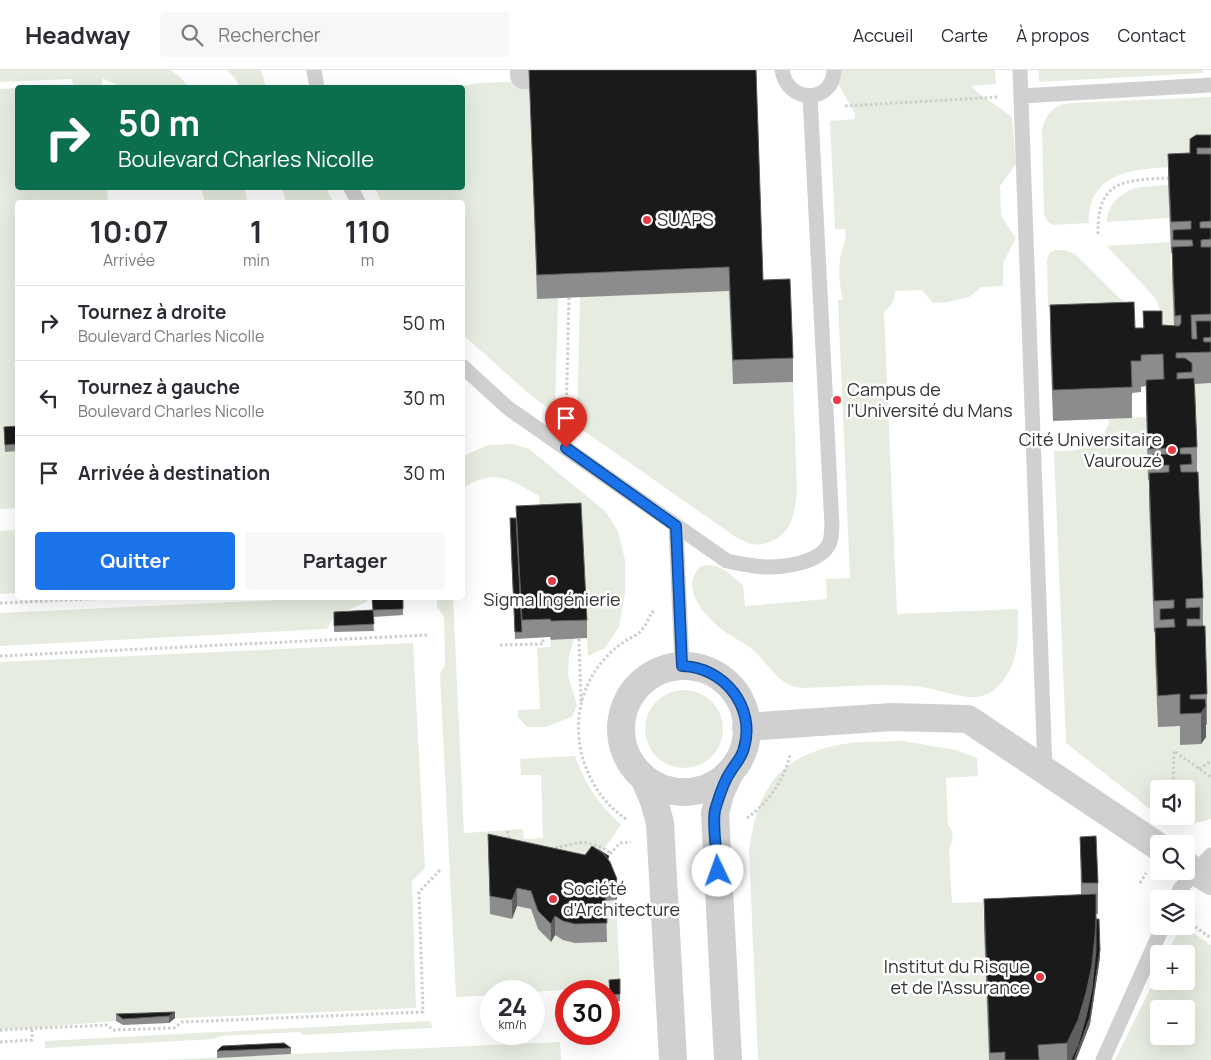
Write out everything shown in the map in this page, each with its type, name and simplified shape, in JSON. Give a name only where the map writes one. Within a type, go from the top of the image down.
[{"type":"street","points":[[535,75],[635,70]]},
{"type":"street","points":[[728,1060],[715,813],[720,794],[730,772],[742,753],[746,740],[744,712],[739,700],[729,686],[707,671],[682,666],[665,669],[646,679],[631,696],[622,716],[621,730],[626,754],[633,766],[644,778],[665,790],[689,792],[708,788],[730,772]]},
{"type":"street","points":[[746,727],[797,722],[892,717],[968,719],[1150,841]]},
{"type":"street","points":[[644,778],[654,801],[660,823],[673,1060]]},
{"type":"lane","points":[[314,70],[317,85]]},
{"type":"lane","points":[[782,70],[788,86],[794,92],[811,101]]},
{"type":"lane","points":[[811,101],[832,83],[834,70]]},
{"type":"lane","points":[[1020,70],[1045,771]]},
{"type":"lane","points":[[1021,96],[1211,85]]},
{"type":"lane","points":[[465,369],[508,408],[727,561],[756,567],[780,566],[799,564],[817,556],[828,546],[831,536],[811,101]]},
{"type":"lane","points":[[676,526],[682,666]]},
{"type":"lane","points":[[1180,890],[1201,868]]},
{"type":"lane","points":[[1103,1060],[1159,935]]},
{"type":"path","points":[[811,101],[1021,96]]},
{"type":"path","points":[[1098,234],[1099,209],[1103,199],[1118,185],[1128,182],[1173,178]]},
{"type":"path","points":[[566,448],[569,298]]},
{"type":"path","points":[[0,603],[67,600]]},
{"type":"path","points":[[581,706],[589,682],[601,663],[621,644],[640,632],[652,612]]},
{"type":"path","points":[[0,656],[428,635]]},
{"type":"path","points":[[500,646],[543,644],[543,638]]},
{"type":"path","points":[[579,639],[581,706],[579,743],[587,771],[608,804],[632,822]]},
{"type":"path","points":[[744,820],[765,802],[776,787],[789,760],[797,722]]},
{"type":"path","points":[[1173,780],[1174,751],[1211,777]]},
{"type":"path","points":[[1199,769],[1211,761]]},
{"type":"path","points":[[507,831],[511,841]]},
{"type":"path","points":[[548,849],[571,843],[585,842],[596,844],[611,853]]},
{"type":"path","points":[[605,860],[620,843],[634,842]]},
{"type":"path","points":[[0,1030],[107,1025],[113,1030],[174,1028],[182,1022],[423,1012],[419,892],[440,870]]},
{"type":"path","points":[[1195,927],[1211,938]]},
{"type":"path","points":[[0,1042],[32,1040],[32,1028]]},
{"type":"shaded area","points":[[0,70],[170,70],[188,85],[117,85],[102,78],[102,85],[73,85],[72,79],[0,82]]},
{"type":"shaded area","points":[[227,70],[261,70],[265,85],[239,85]]},
{"type":"shaded area","points":[[830,70],[995,70],[996,84],[971,86],[1012,117],[1016,164],[1000,186],[1001,216],[1016,238],[1003,263],[1003,286],[981,287],[969,297],[933,303],[922,290],[895,291],[892,303],[884,312],[897,614],[1018,609],[1016,649],[1011,667],[1007,676],[997,687],[983,696],[963,696],[921,687],[900,685],[803,688],[794,686],[780,679],[752,649],[713,622],[701,608],[693,591],[692,583],[695,574],[701,566],[708,565],[719,567],[743,585],[745,606],[827,599],[826,579],[850,578],[838,300],[843,300],[839,270],[846,233],[845,229],[835,229],[830,121],[855,119],[855,113]]},
{"type":"shaded area","points":[[1039,70],[1203,70],[1203,73],[1039,82]]},
{"type":"shaded area","points":[[529,81],[537,299],[558,298],[555,414],[465,337],[465,200],[380,200],[376,190],[465,190],[465,85]]},
{"type":"shaded area","points":[[15,88],[15,190],[107,190],[108,200],[15,200],[15,508],[0,509],[0,89]]},
{"type":"shaded area","points":[[1211,97],[1211,166],[1143,169],[1129,172],[1105,183],[1096,193],[1091,206],[1089,223],[1054,225],[1047,221],[1044,214],[1042,128],[1052,110],[1060,105],[1072,103]]},
{"type":"shaded area","points":[[1168,185],[1169,218],[1107,222],[1109,210],[1120,196],[1136,188]]},
{"type":"shaded area","points":[[202,190],[245,190],[247,200],[204,200]]},
{"type":"shaded area","points":[[283,190],[327,190],[332,200],[285,200]]},
{"type":"shaded area","points":[[1170,242],[1175,346],[1162,357],[1160,310],[1156,299],[1107,246]]},
{"type":"shaded area","points":[[1064,250],[1075,254],[1130,308],[1118,303],[1048,307],[1047,259],[1050,252]]},
{"type":"shaded area","points":[[729,291],[733,384],[793,382],[797,490],[794,513],[789,526],[779,537],[760,545],[750,544],[737,538],[577,426],[580,297]]},
{"type":"shaded area","points":[[1211,383],[1211,819],[1196,822],[1195,780],[1150,780],[1150,809],[1066,743],[1054,451],[1088,447],[1104,433],[1109,419],[1146,417],[1158,726],[1180,726],[1205,730],[1207,725],[1205,657],[1176,384]]},
{"type":"shaded area","points":[[513,444],[529,449],[605,511],[618,531],[625,560],[625,593],[619,627],[605,648],[588,656],[581,522],[541,524],[539,496],[520,485],[502,478],[484,478],[465,487],[465,455],[488,445]]},
{"type":"shaded area","points":[[15,530],[15,593],[0,594],[0,531]]},
{"type":"shaded area","points":[[278,600],[367,600],[367,602],[335,615],[327,629],[0,646],[0,613]]},
{"type":"shaded area","points":[[437,600],[453,600],[464,833],[523,829],[524,839],[543,838],[541,775],[521,775],[520,759],[575,756],[583,776],[594,794],[621,825],[599,856],[488,852],[512,919],[517,906],[531,909],[538,929],[551,942],[555,935],[574,942],[606,942],[605,901],[616,900],[620,980],[555,980],[555,991],[545,991],[545,980],[480,980],[480,996],[456,997],[440,674],[445,665],[444,617],[437,607]]},
{"type":"shaded area","points":[[574,639],[569,656],[568,676],[577,705],[572,717],[545,727],[527,727],[518,717],[518,710],[540,709],[537,648],[550,647],[551,640]]},
{"type":"shaded area","points":[[413,643],[425,868],[412,881],[416,1008],[116,1021],[0,1029],[0,662]]},
{"type":"shaded area","points":[[684,690],[699,693],[711,702],[720,714],[723,729],[720,744],[711,756],[699,765],[684,768],[669,765],[657,756],[648,744],[645,729],[648,714],[657,702],[669,693]]},
{"type":"shaded area","points":[[903,741],[955,750],[977,758],[978,776],[946,778],[948,825],[953,837],[949,849],[952,903],[983,902],[989,1060],[758,1060],[749,850],[758,810],[765,794],[785,768],[799,758],[817,751],[838,745],[861,742]]},
{"type":"shaded area","points":[[1195,934],[1211,945],[1211,1060],[1115,1060],[1150,989],[1195,990],[1195,945],[1172,945],[1176,935]]},
{"type":"shaded area","points":[[431,1021],[432,1028],[304,1035],[300,1032],[220,1036],[213,1039],[45,1048],[45,1041]]},
{"type":"shaded area","points":[[555,1042],[555,1045],[560,1045],[561,1060],[162,1060],[494,1045],[545,1045],[545,1043]]},
{"type":"building","name":"SUAPS","points":[[529,70],[756,70],[763,280],[790,279],[793,358],[733,360],[729,267],[537,275]]},
{"type":"building","name":"Cité Universitaire Vaurouzé","points":[[1196,135],[1211,135],[1211,148],[1197,148],[1197,154],[1211,154],[1211,221],[1200,222],[1200,228],[1211,228],[1211,239],[1201,240],[1201,247],[1211,247],[1211,314],[1191,315],[1192,339],[1197,339],[1196,321],[1211,321],[1211,337],[1203,338],[1204,342],[1211,342],[1211,352],[1176,353],[1176,358],[1185,358],[1192,363],[1192,372],[1177,373],[1177,379],[1194,378],[1197,447],[1180,448],[1180,454],[1191,454],[1192,464],[1180,465],[1181,472],[1198,472],[1203,598],[1186,599],[1186,608],[1200,607],[1200,619],[1187,619],[1187,626],[1205,626],[1207,694],[1190,695],[1190,699],[1205,699],[1206,706],[1201,713],[1180,714],[1180,694],[1158,696],[1155,628],[1175,627],[1174,619],[1160,620],[1160,609],[1174,608],[1174,600],[1154,601],[1149,473],[1169,472],[1169,465],[1151,466],[1151,455],[1169,454],[1169,448],[1148,449],[1146,380],[1164,379],[1163,354],[1141,355],[1141,361],[1131,361],[1132,387],[1053,390],[1050,305],[1134,302],[1135,328],[1144,328],[1143,311],[1162,311],[1162,325],[1179,326],[1181,315],[1175,316],[1172,247],[1193,246],[1192,240],[1173,240],[1173,230],[1191,229],[1191,221],[1171,222],[1168,154],[1190,153],[1190,139]]},
{"type":"building","points":[[15,426],[15,444],[5,445],[4,427]]},
{"type":"building","name":"Sigma Ingénierie","points":[[581,503],[587,620],[522,620],[516,506]]},
{"type":"building","points":[[510,518],[516,518],[522,632],[515,632]]},
{"type":"building","points":[[372,600],[403,600],[403,609],[373,610]]},
{"type":"building","points":[[373,610],[374,624],[334,626],[334,612]]},
{"type":"building","name":"Société d'Architecture","points":[[488,834],[585,855],[592,846],[603,853],[610,862],[617,879],[616,881],[605,882],[607,923],[575,924],[563,921],[555,916],[551,924],[538,911],[531,891],[517,888],[512,900],[490,896]]},
{"type":"building","points":[[1096,836],[1098,883],[1082,883],[1080,837]]},
{"type":"building","name":"Institut du Risque et de l'Assurance","points":[[1096,894],[1096,926],[1092,965],[1078,1020],[1067,1043],[1038,1045],[1039,1060],[1005,1060],[1005,1052],[990,1053],[984,899]]},
{"type":"building","points":[[1096,919],[1099,919],[1100,950],[1090,1017],[1074,1060],[1071,1060],[1078,1045],[1092,989],[1096,950]]},
{"type":"building","points":[[175,1012],[169,1016],[123,1019],[116,1014]]},
{"type":"building","points":[[284,1043],[291,1048],[217,1051],[222,1046]]},
{"type":"place","name":"SUAPS","points":[[647,220]]},
{"type":"place","name":"Campus de l'Université du Mans","points":[[837,400]]},
{"type":"place","name":"Cité Universitaire Vaurouzé","points":[[1172,450]]},
{"type":"place","name":"Sigma Ingénierie","points":[[552,581]]},
{"type":"place","name":"Société d'Architecture","points":[[553,899]]},
{"type":"place","name":"Institut du Risque et de l'Assurance","points":[[1040,977]]},
{"type":"route","points":[[566,448],[676,526],[682,666],[700,669],[722,680],[736,694],[744,712],[746,740],[744,748],[720,794],[715,813],[718,871]]}]
